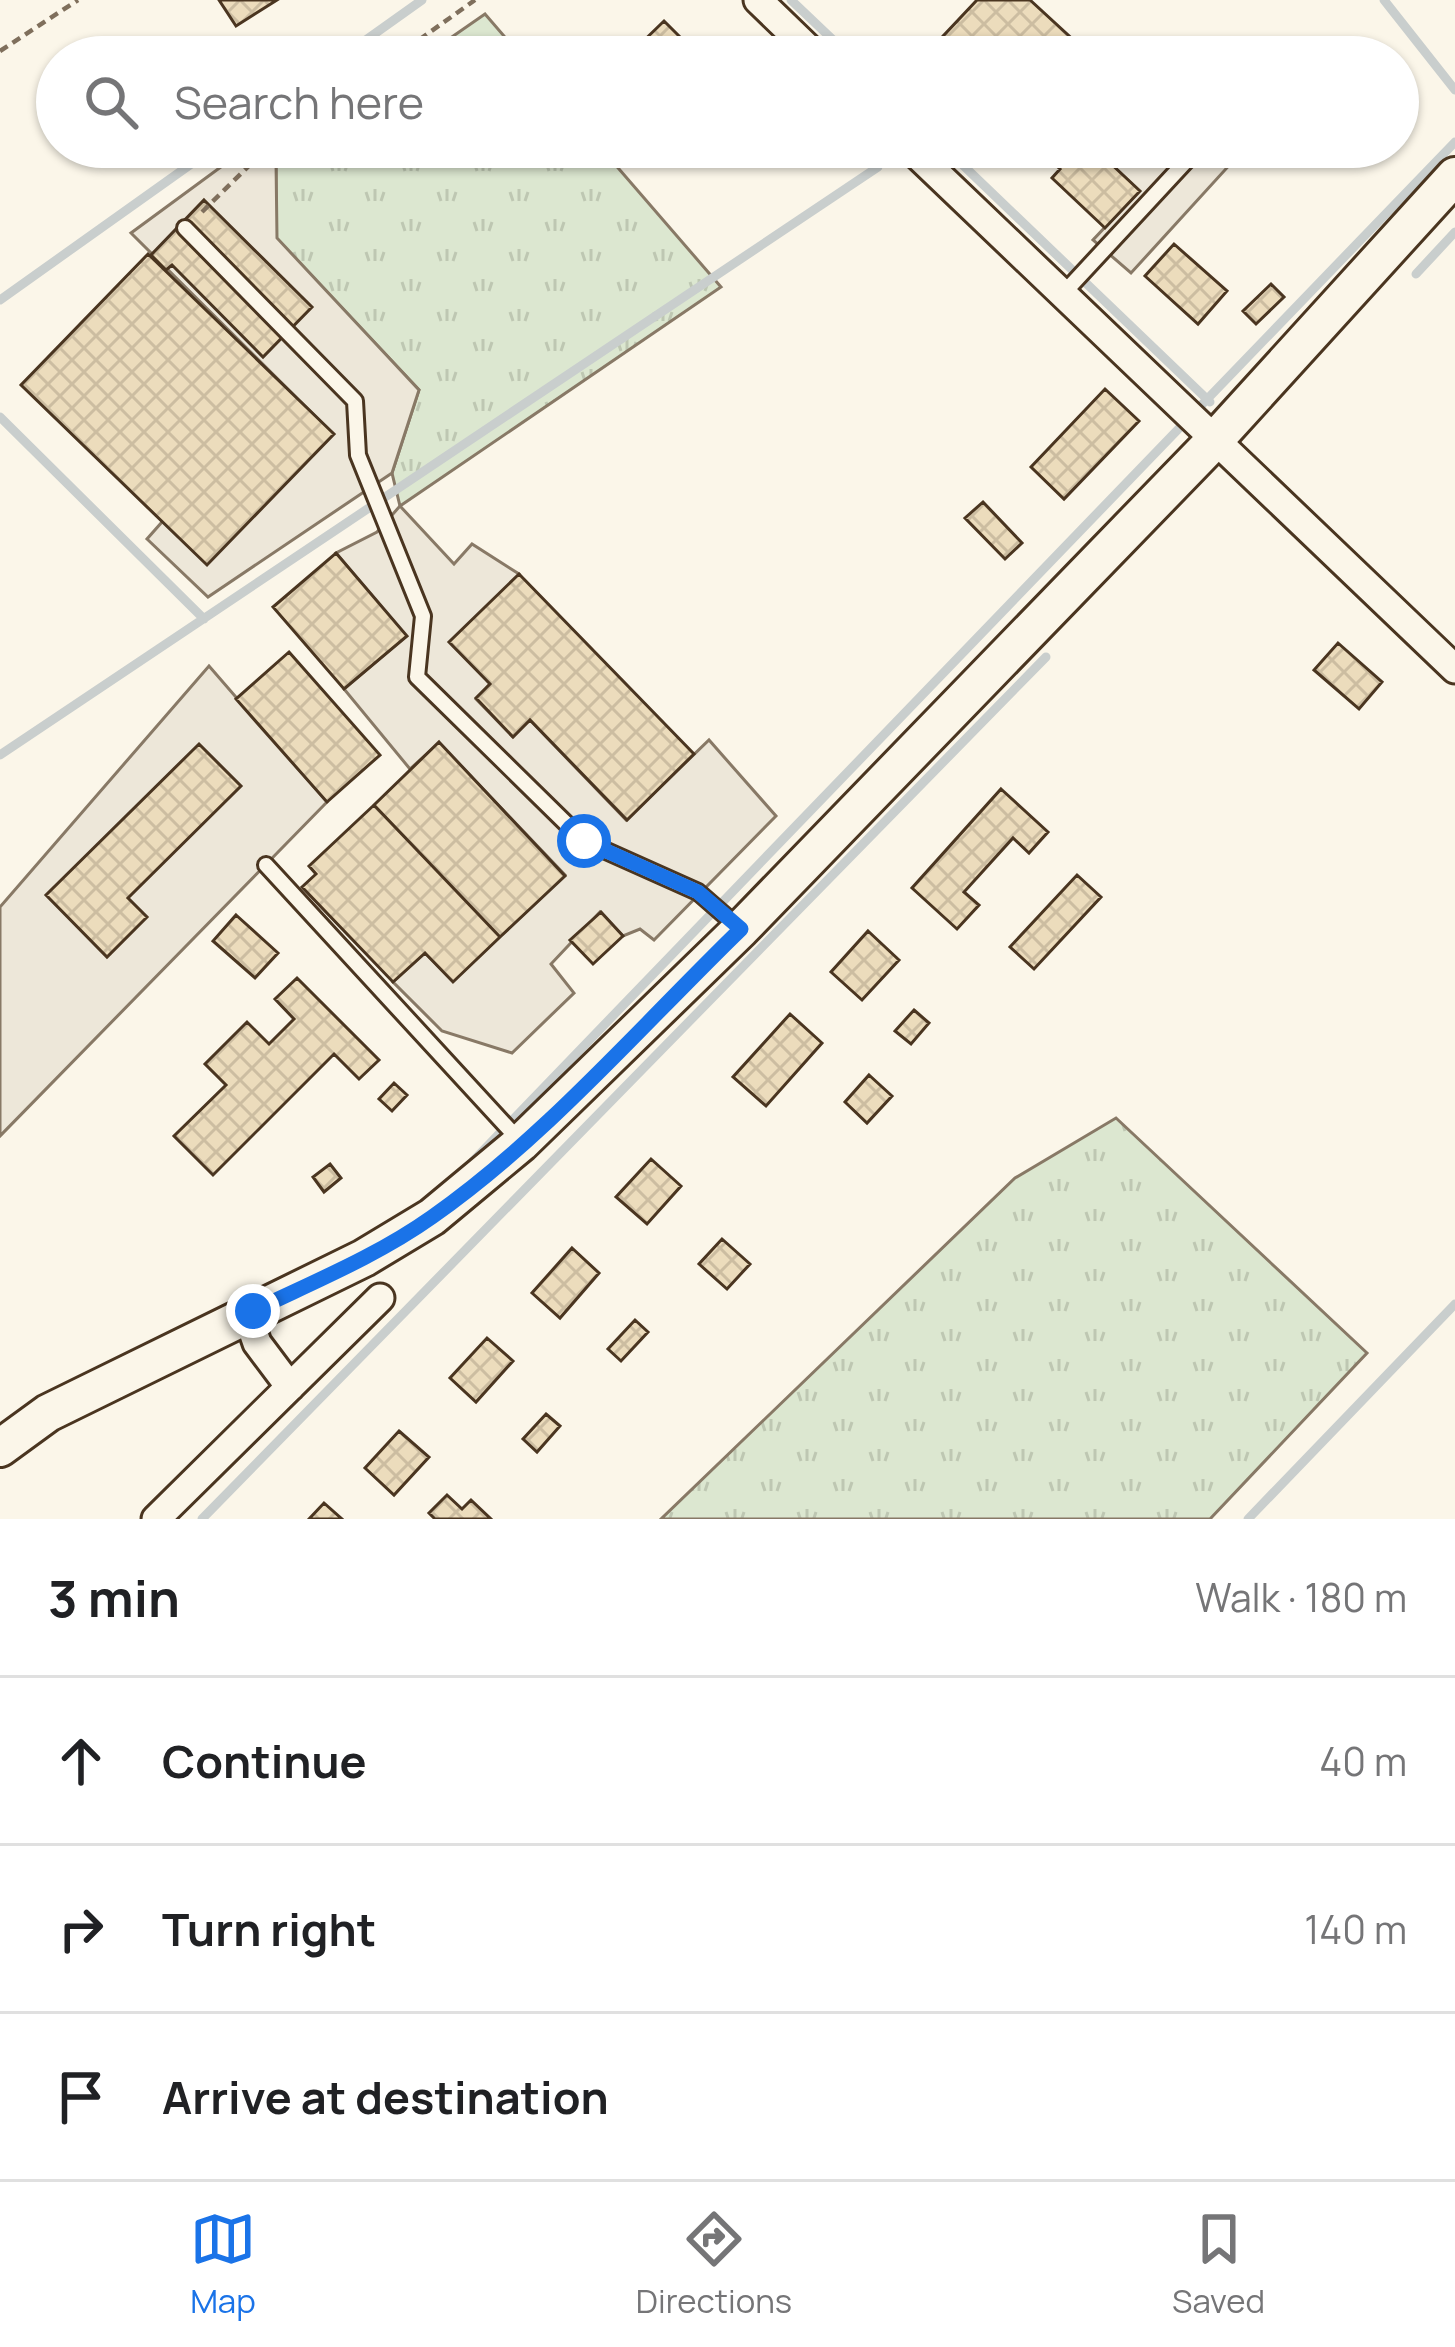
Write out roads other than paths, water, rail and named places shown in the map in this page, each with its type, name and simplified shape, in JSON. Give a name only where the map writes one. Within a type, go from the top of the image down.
[{"type":"street","points":[[758,0],[795,36]]},
{"type":"street","points":[[931,168],[1455,669]]},
{"type":"street","points":[[0,1448],[48,1413],[364,1258],[432,1217],[521,1143],[741,929],[1213,442],[1455,176]]},
{"type":"street","points":[[156,1519],[380,1298]]},
{"type":"street","points":[[247,1314],[257,1343],[290,1387]]},
{"type":"lane","points":[[1062,295],[1180,168]]},
{"type":"lane","points":[[185,229],[356,400],[358,455],[423,616],[417,677],[584,841],[698,892],[741,929]]},
{"type":"lane","points":[[266,866],[521,1143]]},
{"type":"waterway","points":[[371,36],[422,0]]},
{"type":"waterway","points":[[791,0],[829,36]]},
{"type":"waterway","points":[[1384,0],[1412,36]]},
{"type":"waterway","points":[[1419,44],[1455,90]]},
{"type":"waterway","points":[[472,1162],[1455,142]]},
{"type":"waterway","points":[[0,300],[185,168]]},
{"type":"waterway","points":[[0,755],[877,168]]},
{"type":"waterway","points":[[966,168],[1210,402]]},
{"type":"waterway","points":[[1416,274],[1455,232]]},
{"type":"waterway","points":[[0,417],[204,619]]},
{"type":"waterway","points":[[202,1519],[1046,657]]},
{"type":"waterway","points":[[1248,1519],[1455,1304]]}]
